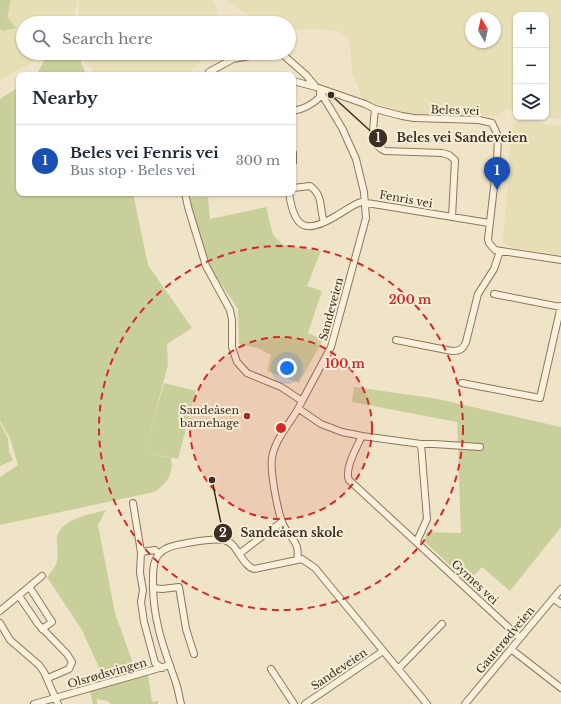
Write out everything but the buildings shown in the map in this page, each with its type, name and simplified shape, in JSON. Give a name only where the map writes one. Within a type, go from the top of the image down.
[{"type":"street","points":[[209,72],[230,60]]},
{"type":"street","name":"Sandeveien","points":[[289,60],[306,75],[319,90],[342,128],[359,169],[366,203],[366,218],[331,347],[298,409],[276,445],[272,460],[273,475],[282,522],[286,530],[296,542],[299,552],[297,560],[304,560],[315,568],[427,704]]},
{"type":"street","name":"Beles vei","points":[[296,82],[365,104],[375,109],[414,118],[479,120],[492,123],[498,136],[497,161],[488,239],[489,243],[495,250],[500,251]]},
{"type":"street","points":[[296,110],[308,107],[320,97],[319,90]]},
{"type":"street","points":[[375,109],[374,141],[381,149],[449,155],[455,160],[452,217]]},
{"type":"street","points":[[296,188],[310,186],[316,190],[319,196],[324,222]]},
{"type":"street","points":[[186,196],[206,266],[230,310],[232,320],[232,347],[237,362],[247,372],[281,387],[302,401]]},
{"type":"street","name":"Fenris vei","points":[[290,196],[294,216],[301,224],[310,227],[335,217],[354,204],[361,202],[489,224]]},
{"type":"street","points":[[396,340],[457,351],[464,347],[478,294],[494,269],[500,251],[561,260]]},
{"type":"street","points":[[462,383],[540,398],[561,307],[494,294]]},
{"type":"street","points":[[298,409],[326,426],[342,432],[421,444],[445,444],[480,447]]},
{"type":"street","name":"Gymes vei","points":[[362,436],[349,467],[347,475],[349,480],[417,541],[520,638]]},
{"type":"street","points":[[417,541],[427,519],[421,444]]},
{"type":"street","name":"Olsrødsvingen","points":[[133,503],[141,552],[140,573],[143,590],[141,602],[144,622],[154,663],[162,668]]},
{"type":"street","points":[[239,554],[282,522]]},
{"type":"street","points":[[181,704],[176,681],[157,625],[153,603],[155,562],[159,554],[167,548],[183,544],[222,540],[230,543],[249,566],[254,569],[297,560]]},
{"type":"street","points":[[141,552],[155,550],[159,554]]},
{"type":"street","points":[[0,611],[30,588],[42,576]]},
{"type":"street","points":[[153,588],[162,589],[179,587],[186,629],[194,654]]},
{"type":"street","points":[[30,588],[52,622],[42,629]]},
{"type":"street","name":"Gauterødveien","points":[[465,704],[561,589]]},
{"type":"street","points":[[19,596],[42,629],[68,654],[72,662],[69,669],[48,678]]},
{"type":"street","points":[[554,598],[561,604]]},
{"type":"street","points":[[0,623],[10,640],[39,665],[48,678],[57,701]]},
{"type":"street","points":[[398,669],[442,624]]},
{"type":"street","points":[[511,649],[561,688]]},
{"type":"street","name":"Sandeveien","points":[[306,704],[383,651]]},
{"type":"street","name":"Olsrødsvingen","points":[[34,704],[57,701],[170,665]]},
{"type":"street","points":[[271,669],[294,704]]},
{"type":"shaded area","points":[[11,0],[78,0],[74,16],[16,16],[16,60],[36,60],[0,80],[0,29],[3,31]]},
{"type":"shaded area","points":[[79,0],[212,0],[215,2],[218,16],[79,16]]},
{"type":"shaded area","points":[[227,0],[561,0],[561,119],[549,117],[549,12],[513,12],[513,110],[506,109],[496,116],[411,115],[363,100],[352,72],[350,41],[339,31],[314,29],[296,30],[296,16],[250,16],[235,7]]},
{"type":"shaded area","points":[[202,60],[190,72],[95,72],[84,61]]},
{"type":"shaded area","points":[[517,121],[561,126],[561,255],[514,248],[503,242],[512,128]]},
{"type":"green space","points":[[0,0],[11,0],[7,17],[16,28],[3,31],[0,29]]},
{"type":"green space","points":[[45,60],[81,60],[86,72],[38,72]]},
{"type":"green space","points":[[16,89],[16,196],[134,196],[148,265],[192,328],[167,344],[168,365],[145,451],[164,383],[196,391],[178,459],[145,452],[171,458],[172,464],[170,474],[166,482],[159,489],[154,492],[0,525],[0,477],[18,465],[10,438],[0,421],[0,99]]},
{"type":"green space","points":[[208,197],[210,219],[266,207],[273,235],[283,245],[321,251],[307,286],[322,291],[308,333],[323,340],[299,383],[267,371],[271,355],[258,348],[239,344],[238,309],[209,266],[188,198]]},
{"type":"green space","points":[[354,387],[433,398],[561,427],[561,527],[510,591],[482,567],[468,582],[425,542],[426,532],[461,533],[457,422],[352,402]]},
{"type":"green space","points":[[0,423],[8,438],[9,452],[13,460],[0,466]]},
{"type":"green space","points":[[106,510],[98,525],[115,613],[136,672],[105,681],[82,630],[47,577],[57,562],[57,543],[61,528],[74,519]]},
{"type":"green space","points":[[148,675],[152,702],[158,701],[158,704],[111,704],[108,701],[97,699],[97,704],[93,704],[90,691]]},
{"type":"place","name":"Beles vei Sandeveien","points":[[331,95]]},
{"type":"place","name":"Beles vei Fenris vei","points":[[497,190]]},
{"type":"place","name":"Sandeåsen barnehage","points":[[247,416]]},
{"type":"place","name":"Sandeåsen skole","points":[[212,480]]}]
